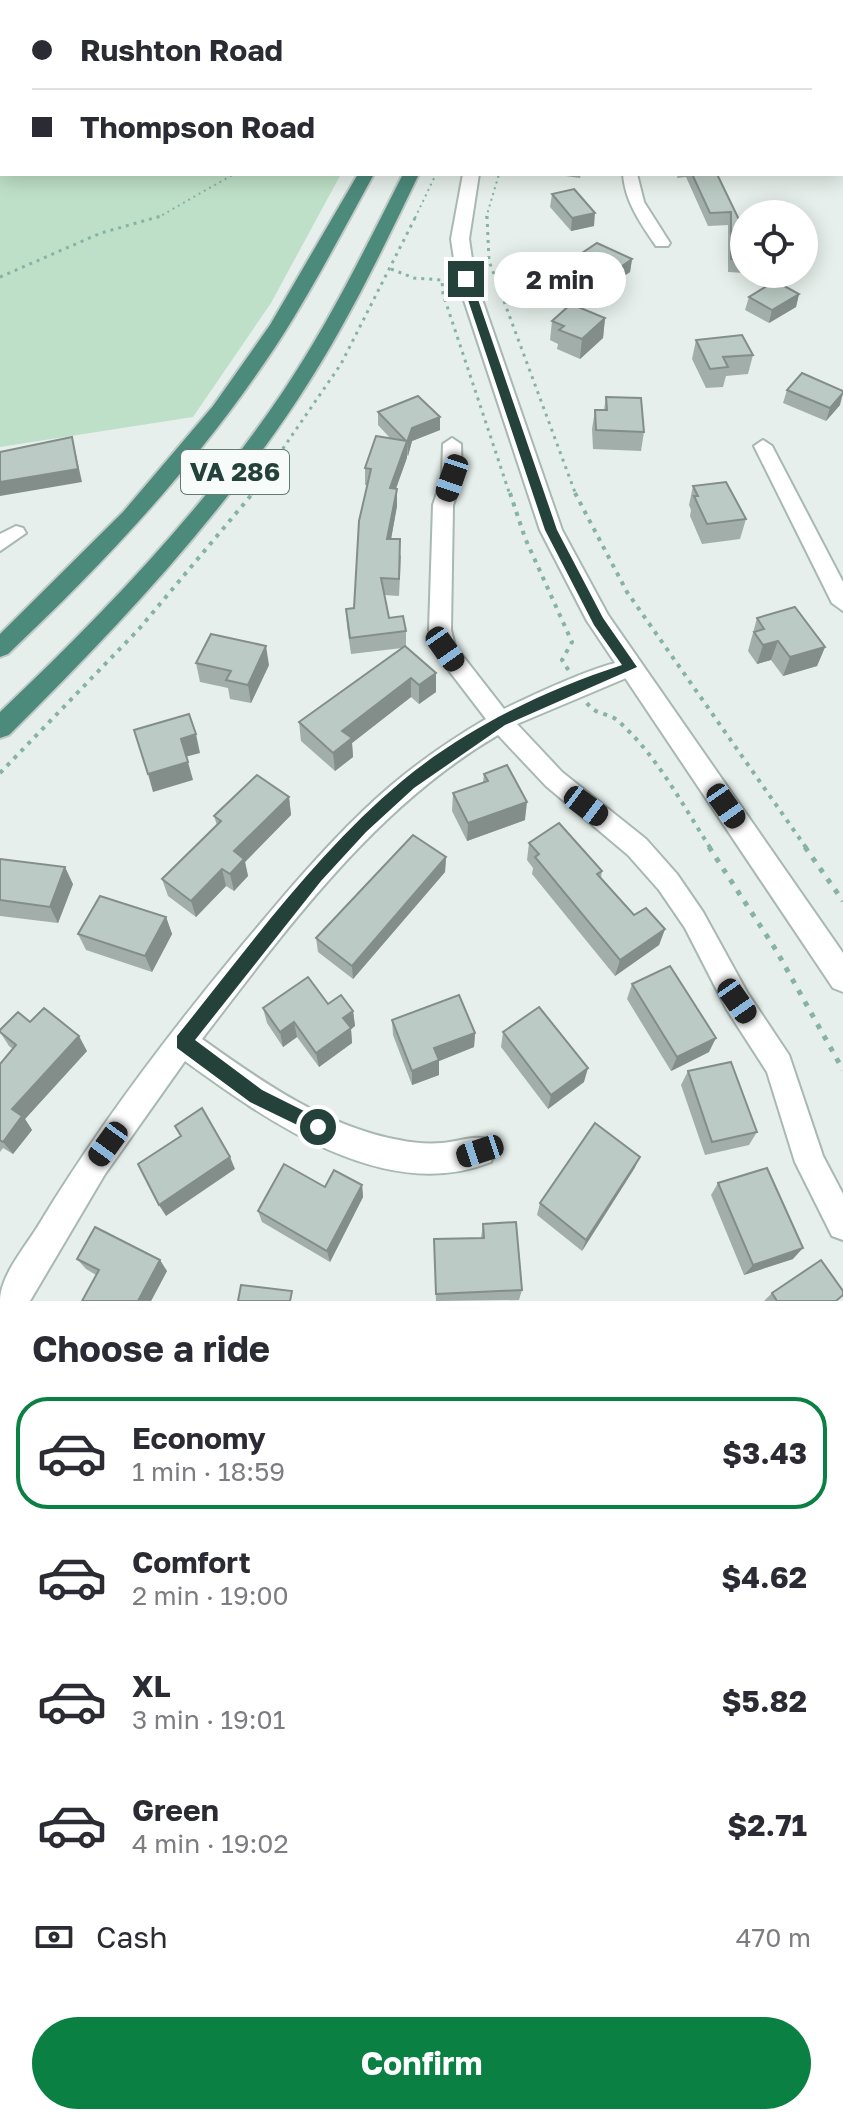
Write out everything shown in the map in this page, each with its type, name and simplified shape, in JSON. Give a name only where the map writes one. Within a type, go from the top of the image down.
[{"type":"highway","name":"VA 286","points":[[0,648],[59,593],[134,515],[223,407],[280,325],[365,176]]},
{"type":"highway","name":"VA 286","points":[[0,728],[147,578],[251,451],[324,343],[410,176]]},
{"type":"street","points":[[471,176],[461,216],[460,239],[466,279],[551,530],[599,621],[843,978]]},
{"type":"street","points":[[630,176],[631,188],[645,218],[662,243]]},
{"type":"street","points":[[452,444],[452,478],[443,505],[440,630],[445,649],[501,722],[554,779],[637,847],[668,882],[694,920],[737,1001],[779,1065],[810,1162],[843,1225]]},
{"type":"street","points":[[763,446],[843,603]]},
{"type":"street","points":[[12,1301],[77,1187],[183,1042],[305,888],[361,828],[409,784],[501,722],[577,685],[630,667]]},
{"type":"street","points":[[183,1042],[256,1096],[294,1117],[393,1156],[432,1160],[480,1151]]},
{"type":"path","points":[[0,277],[101,233],[155,219],[230,176]]},
{"type":"path","points":[[498,176],[486,218],[489,261],[577,498],[627,592],[843,901]]},
{"type":"path","points":[[391,269],[414,278],[442,280]]},
{"type":"green space","points":[[0,176],[340,176],[271,303],[193,417],[0,447]]},
{"type":"building","points":[[693,176],[718,176],[730,201],[730,212],[710,213]]},
{"type":"building","points":[[574,189],[595,213],[572,218],[552,194]]},
{"type":"building","points":[[597,243],[632,259],[611,274],[576,257]]},
{"type":"building","points":[[764,288],[788,288],[799,294],[772,310],[749,297]]},
{"type":"building","points":[[571,304],[605,318],[582,339],[559,330],[564,326],[552,321]]},
{"type":"building","points":[[742,335],[753,355],[723,357],[728,367],[710,369],[696,340]]},
{"type":"building","points":[[802,373],[843,393],[830,408],[787,390]]},
{"type":"building","points":[[418,396],[440,417],[412,428],[407,442],[378,412]]},
{"type":"building","points":[[606,397],[641,398],[644,432],[596,430],[595,410],[607,410]]},
{"type":"building","points":[[376,436],[407,441],[390,488],[397,489],[387,539],[400,539],[399,579],[381,578],[389,618],[403,616],[406,631],[350,638],[346,609],[354,608],[359,521],[371,469],[365,468]]},
{"type":"building","points":[[72,437],[78,469],[0,482],[0,452]]},
{"type":"building","points":[[726,482],[746,519],[707,524],[694,496],[698,496],[693,486]]},
{"type":"building","points":[[795,607],[825,647],[790,657],[778,641],[763,645],[754,632],[764,629],[757,618]]},
{"type":"building","points":[[211,634],[266,646],[248,685],[226,680],[231,671],[196,663]]},
{"type":"building","points":[[405,646],[436,673],[419,685],[411,678],[342,731],[352,738],[333,753],[299,722]]},
{"type":"building","points":[[189,714],[196,734],[181,739],[188,762],[148,774],[134,730]]},
{"type":"building","points":[[507,765],[527,802],[468,823],[453,793],[488,781],[484,774]]},
{"type":"building","points":[[257,775],[289,797],[234,851],[244,859],[230,874],[222,869],[191,901],[162,879],[221,821],[214,816]]},
{"type":"building","points":[[559,823],[602,871],[597,874],[634,915],[646,908],[665,929],[620,960],[535,857],[539,854],[529,843]]},
{"type":"building","points":[[413,835],[446,857],[352,966],[316,938]]},
{"type":"building","points":[[0,859],[65,867],[50,907],[0,900]]},
{"type":"building","points":[[100,896],[166,917],[145,956],[78,934]]},
{"type":"building","points":[[670,966],[716,1038],[677,1057],[632,984]]},
{"type":"building","points":[[308,977],[328,1004],[341,995],[353,1011],[343,1018],[351,1028],[316,1053],[294,1022],[280,1032],[263,1008]]},
{"type":"building","points":[[459,995],[475,1033],[434,1048],[439,1060],[412,1071],[392,1020]]},
{"type":"building","points":[[539,1007],[588,1068],[551,1095],[503,1032]]},
{"type":"building","points":[[44,1008],[79,1036],[12,1109],[22,1116],[3,1142],[0,1140],[0,1064],[16,1045],[0,1030],[18,1012],[30,1022]]},
{"type":"building","points":[[731,1062],[757,1132],[712,1142],[688,1071]]},
{"type":"building","points":[[202,1108],[230,1157],[159,1205],[138,1164],[181,1136],[175,1126]]},
{"type":"building","points":[[595,1123],[640,1157],[586,1240],[540,1203]]},
{"type":"building","points":[[284,1164],[325,1187],[334,1170],[362,1185],[327,1251],[258,1211]]},
{"type":"building","points":[[767,1168],[803,1248],[753,1265],[718,1183]]},
{"type":"building","points":[[516,1222],[522,1290],[436,1294],[434,1239],[484,1238],[483,1224]]},
{"type":"building","points":[[95,1227],[160,1260],[138,1301],[82,1301],[99,1270],[77,1259]]},
{"type":"building","points":[[821,1260],[843,1295],[836,1301],[777,1301],[772,1293]]},
{"type":"building","points":[[241,1285],[292,1291],[290,1301],[238,1301]]},
{"type":"route","points":[[318,1127],[256,1096],[183,1042],[315,877],[361,828],[409,784],[454,750],[501,722],[577,685],[630,667],[599,621],[551,530],[466,279]]}]
